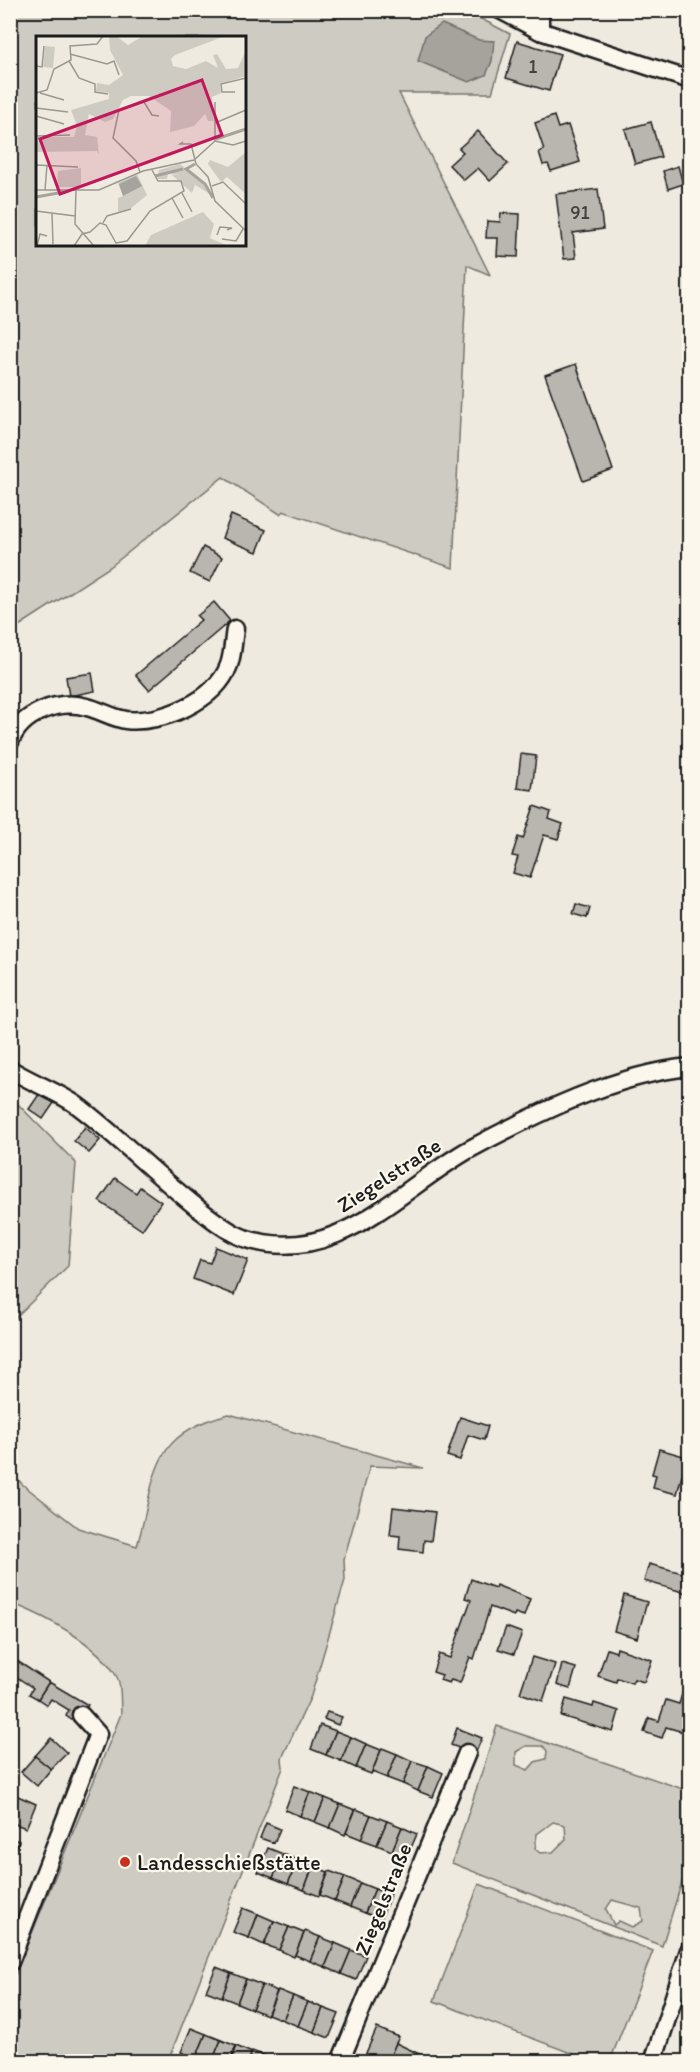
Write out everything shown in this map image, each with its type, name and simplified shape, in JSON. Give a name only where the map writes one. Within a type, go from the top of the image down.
[{"type":"street","points":[[500,10],[540,32],[690,80]]},
{"type":"street","points":[[540,10],[540,32]]},
{"type":"street","points":[[10,742],[20,725],[33,714],[49,708],[73,704],[123,720],[143,720],[168,714],[194,702],[216,688],[229,666],[235,629]]},
{"type":"street","name":"Ziegelstraße","points":[[10,1069],[77,1106],[216,1222],[244,1238],[283,1245],[315,1243],[368,1219],[467,1150],[520,1124],[637,1076],[690,1067]]},
{"type":"street","points":[[10,1962],[98,1734],[81,1715]]},
{"type":"street","name":"Ziegelstraße","points":[[340,2061],[467,1753]]},
{"type":"street","points":[[653,2061],[690,1947]]},
{"type":"shaded area","points":[[464,10],[510,34],[492,93],[399,93],[490,275],[467,265],[453,568],[283,511],[280,514],[223,477],[110,567],[11,631],[11,11]]},
{"type":"shaded area","points":[[442,24],[479,40],[494,41],[492,61],[486,75],[469,82],[418,61],[425,36]]},
{"type":"shaded area","points":[[11,1097],[76,1163],[68,1266],[11,1322]]},
{"type":"shaded area","points":[[229,1414],[423,1468],[370,1466],[344,1559],[345,1580],[311,1696],[282,1758],[283,1768],[168,2061],[11,2061],[11,1985],[121,1714],[119,1681],[98,1653],[55,1623],[11,1603],[11,1471],[22,1484],[78,1528],[137,1546],[153,1480],[169,1447],[183,1434],[202,1423]]},
{"type":"shaded area","points":[[497,1726],[689,1791],[689,1859],[662,1946],[452,1863]],"holes":[[[526,1746],[543,1746],[547,1751],[546,1759],[535,1762],[528,1770],[516,1765],[516,1752]],[[553,1822],[565,1825],[566,1839],[553,1852],[540,1853],[535,1849],[537,1834]],[[612,1900],[641,1908],[643,1921],[632,1927],[619,1921],[614,1925],[606,1909]]]},
{"type":"shaded area","points":[[479,1884],[653,1951],[610,2061],[592,2061],[434,2001]]},
{"type":"building","points":[[517,41],[560,54],[549,91],[506,78]]},
{"type":"building","points":[[554,116],[558,128],[568,125],[580,162],[551,171],[548,164],[543,165],[539,152],[544,150],[535,123]]},
{"type":"building","points":[[651,122],[661,157],[635,164],[625,129]]},
{"type":"building","points":[[478,131],[508,164],[490,181],[478,168],[464,180],[449,165],[463,152],[459,148]]},
{"type":"building","points":[[678,166],[683,184],[668,189],[663,171]]},
{"type":"building","points":[[598,189],[603,229],[573,233],[576,258],[564,259],[556,194]]},
{"type":"building","points":[[501,213],[520,214],[518,257],[497,256],[498,238],[486,238],[487,221],[500,222]]},
{"type":"building","points":[[576,364],[613,470],[583,481],[545,375]]},
{"type":"building","points":[[231,515],[266,530],[257,552],[222,538]]},
{"type":"building","points":[[203,547],[222,557],[210,582],[190,573]]},
{"type":"building","points":[[214,602],[230,621],[149,690],[136,675],[201,620],[197,616]]},
{"type":"building","points":[[92,673],[95,691],[69,696],[66,677]]},
{"type":"building","points":[[521,754],[536,756],[532,790],[517,788]]},
{"type":"building","points":[[534,806],[551,812],[549,819],[563,824],[558,839],[544,835],[530,878],[513,873],[518,857],[512,856],[518,837],[523,839]]},
{"type":"building","points":[[576,904],[590,908],[587,918],[573,914]]},
{"type":"building","points":[[40,1093],[54,1103],[43,1119],[29,1109]]},
{"type":"building","points":[[85,1127],[100,1140],[89,1153],[74,1141]]},
{"type":"building","points":[[115,1178],[136,1193],[140,1187],[161,1202],[142,1230],[99,1201]]},
{"type":"building","points":[[216,1247],[248,1260],[234,1295],[193,1279],[200,1260],[210,1263]]},
{"type":"building","points":[[460,1417],[488,1426],[484,1440],[468,1435],[460,1460],[447,1456]]},
{"type":"building","points":[[659,1449],[687,1457],[677,1494],[653,1488],[656,1475],[652,1474]]},
{"type":"building","points":[[393,1507],[435,1512],[431,1541],[424,1540],[423,1552],[399,1549],[400,1536],[390,1535]]},
{"type":"building","points":[[649,1564],[690,1575],[690,1594],[644,1581]]},
{"type":"building","points":[[471,1579],[495,1588],[496,1585],[530,1599],[524,1616],[515,1613],[514,1616],[490,1607],[474,1659],[470,1657],[460,1683],[451,1680],[449,1683],[440,1680],[442,1675],[433,1672],[439,1654],[450,1658],[471,1600],[465,1598]]},
{"type":"building","points":[[624,1595],[647,1602],[637,1638],[614,1631]]},
{"type":"building","points":[[506,1627],[522,1633],[514,1654],[498,1649]]},
{"type":"building","points":[[617,1648],[652,1660],[644,1682],[634,1679],[632,1683],[617,1678],[616,1682],[598,1676],[607,1649],[616,1652]]},
{"type":"building","points":[[532,1657],[555,1664],[543,1701],[520,1693]]},
{"type":"building","points":[[14,1659],[49,1682],[38,1699],[29,1694],[33,1688],[15,1676],[10,1682],[10,1663]]},
{"type":"building","points":[[562,1664],[576,1668],[570,1689],[557,1685]]},
{"type":"building","points":[[49,1682],[88,1705],[76,1723],[66,1716],[69,1710],[51,1699],[47,1705],[38,1699]]},
{"type":"building","points":[[683,1691],[690,1693],[690,1734],[666,1727],[662,1738],[644,1732],[649,1718],[659,1721],[666,1700],[679,1704]]},
{"type":"building","points":[[566,1699],[593,1707],[594,1703],[619,1711],[613,1732],[561,1716]]},
{"type":"building","points":[[327,1712],[342,1717],[338,1725],[324,1719]]},
{"type":"building","points":[[320,1725],[336,1731],[326,1755],[311,1749]]},
{"type":"building","points":[[457,1728],[482,1738],[475,1754],[451,1745]]},
{"type":"building","points":[[336,1731],[351,1737],[341,1761],[326,1755]]},
{"type":"building","points":[[351,1737],[366,1744],[356,1768],[341,1761]]},
{"type":"building","points":[[51,1738],[67,1753],[51,1769],[35,1756]]},
{"type":"building","points":[[366,1744],[381,1750],[371,1774],[356,1768]]},
{"type":"building","points":[[382,1748],[397,1754],[387,1778],[372,1772]]},
{"type":"building","points":[[397,1754],[412,1761],[403,1784],[387,1778]]},
{"type":"building","points":[[35,1756],[51,1769],[37,1786],[21,1772]]},
{"type":"building","points":[[412,1761],[428,1766],[418,1791],[403,1784]]},
{"type":"building","points":[[428,1766],[443,1773],[433,1797],[418,1791]]},
{"type":"building","points":[[294,1786],[310,1792],[300,1816],[285,1810]]},
{"type":"building","points":[[310,1792],[325,1798],[315,1822],[300,1816]]},
{"type":"building","points":[[11,1793],[36,1804],[26,1828],[10,1822]]},
{"type":"building","points":[[325,1798],[340,1804],[330,1828],[315,1822]]},
{"type":"building","points":[[340,1804],[355,1810],[345,1835],[330,1828]]},
{"type":"building","points":[[356,1809],[371,1815],[361,1839],[346,1833]]},
{"type":"building","points":[[371,1815],[387,1821],[377,1845],[361,1839]]},
{"type":"building","points":[[387,1821],[402,1827],[392,1851],[377,1845]]},
{"type":"building","points":[[266,1823],[280,1829],[274,1843],[260,1838]]},
{"type":"building","points":[[402,1827],[417,1834],[407,1857],[392,1851]]},
{"type":"building","points":[[10,1838],[19,1841],[10,1862]]},
{"type":"building","points":[[268,1848],[283,1854],[273,1878],[258,1872]]},
{"type":"building","points":[[283,1854],[298,1860],[288,1884],[273,1878]]},
{"type":"building","points":[[298,1860],[313,1866],[304,1890],[288,1884]]},
{"type":"building","points":[[313,1866],[328,1872],[319,1896],[304,1890]]},
{"type":"building","points":[[329,1871],[345,1877],[335,1901],[320,1895]]},
{"type":"building","points":[[345,1877],[360,1883],[350,1907],[335,1901]]},
{"type":"building","points":[[360,1883],[375,1889],[365,1913],[350,1907]]},
{"type":"building","points":[[375,1889],[390,1895],[381,1919],[365,1913]]},
{"type":"building","points":[[243,1908],[258,1914],[249,1938],[233,1932]]},
{"type":"building","points":[[258,1914],[274,1921],[264,1945],[249,1938]]},
{"type":"building","points":[[274,1921],[289,1927],[279,1950],[264,1945]]},
{"type":"building","points":[[289,1927],[304,1933],[294,1957],[279,1950]]},
{"type":"building","points":[[305,1931],[320,1937],[310,1961],[295,1955]]},
{"type":"building","points":[[320,1937],[335,1943],[325,1967],[310,1961]]},
{"type":"building","points":[[335,1943],[351,1950],[341,1974],[325,1967]]},
{"type":"building","points":[[351,1950],[366,1956],[356,1980],[341,1974]]},
{"type":"building","points":[[216,1967],[231,1973],[222,1997],[206,1991]]},
{"type":"building","points":[[231,1973],[246,1979],[237,2003],[222,1997]]},
{"type":"building","points":[[246,1979],[262,1985],[252,2009],[237,2003]]},
{"type":"building","points":[[262,1985],[277,1991],[267,2015],[252,2009]]},
{"type":"building","points":[[278,1990],[293,1996],[283,2020],[268,2014]]},
{"type":"building","points":[[293,1996],[308,2002],[298,2026],[283,2020]]},
{"type":"building","points":[[308,2002],[323,2008],[314,2032],[298,2026]]},
{"type":"building","points":[[323,2008],[339,2014],[329,2038],[314,2032]]},
{"type":"building","points":[[191,2028],[206,2034],[196,2058],[181,2052]]},
{"type":"building","points":[[377,2028],[399,2037],[388,2062],[362,2062]]},
{"type":"building","points":[[206,2034],[221,2040],[212,2062],[196,2058]]},
{"type":"building","points":[[221,2040],[236,2046],[230,2062],[212,2062]]},
{"type":"building","points":[[396,2043],[436,2062],[388,2062]]},
{"type":"building","points":[[236,2046],[252,2053],[248,2062],[230,2062]]},
{"type":"building","points":[[252,2051],[268,2057],[266,2062],[248,2062]]},
{"type":"waterway","points":[[689,2062],[690,2056]]},
{"type":"place","name":"Landesschießstätte","points":[[125,1862]]}]
